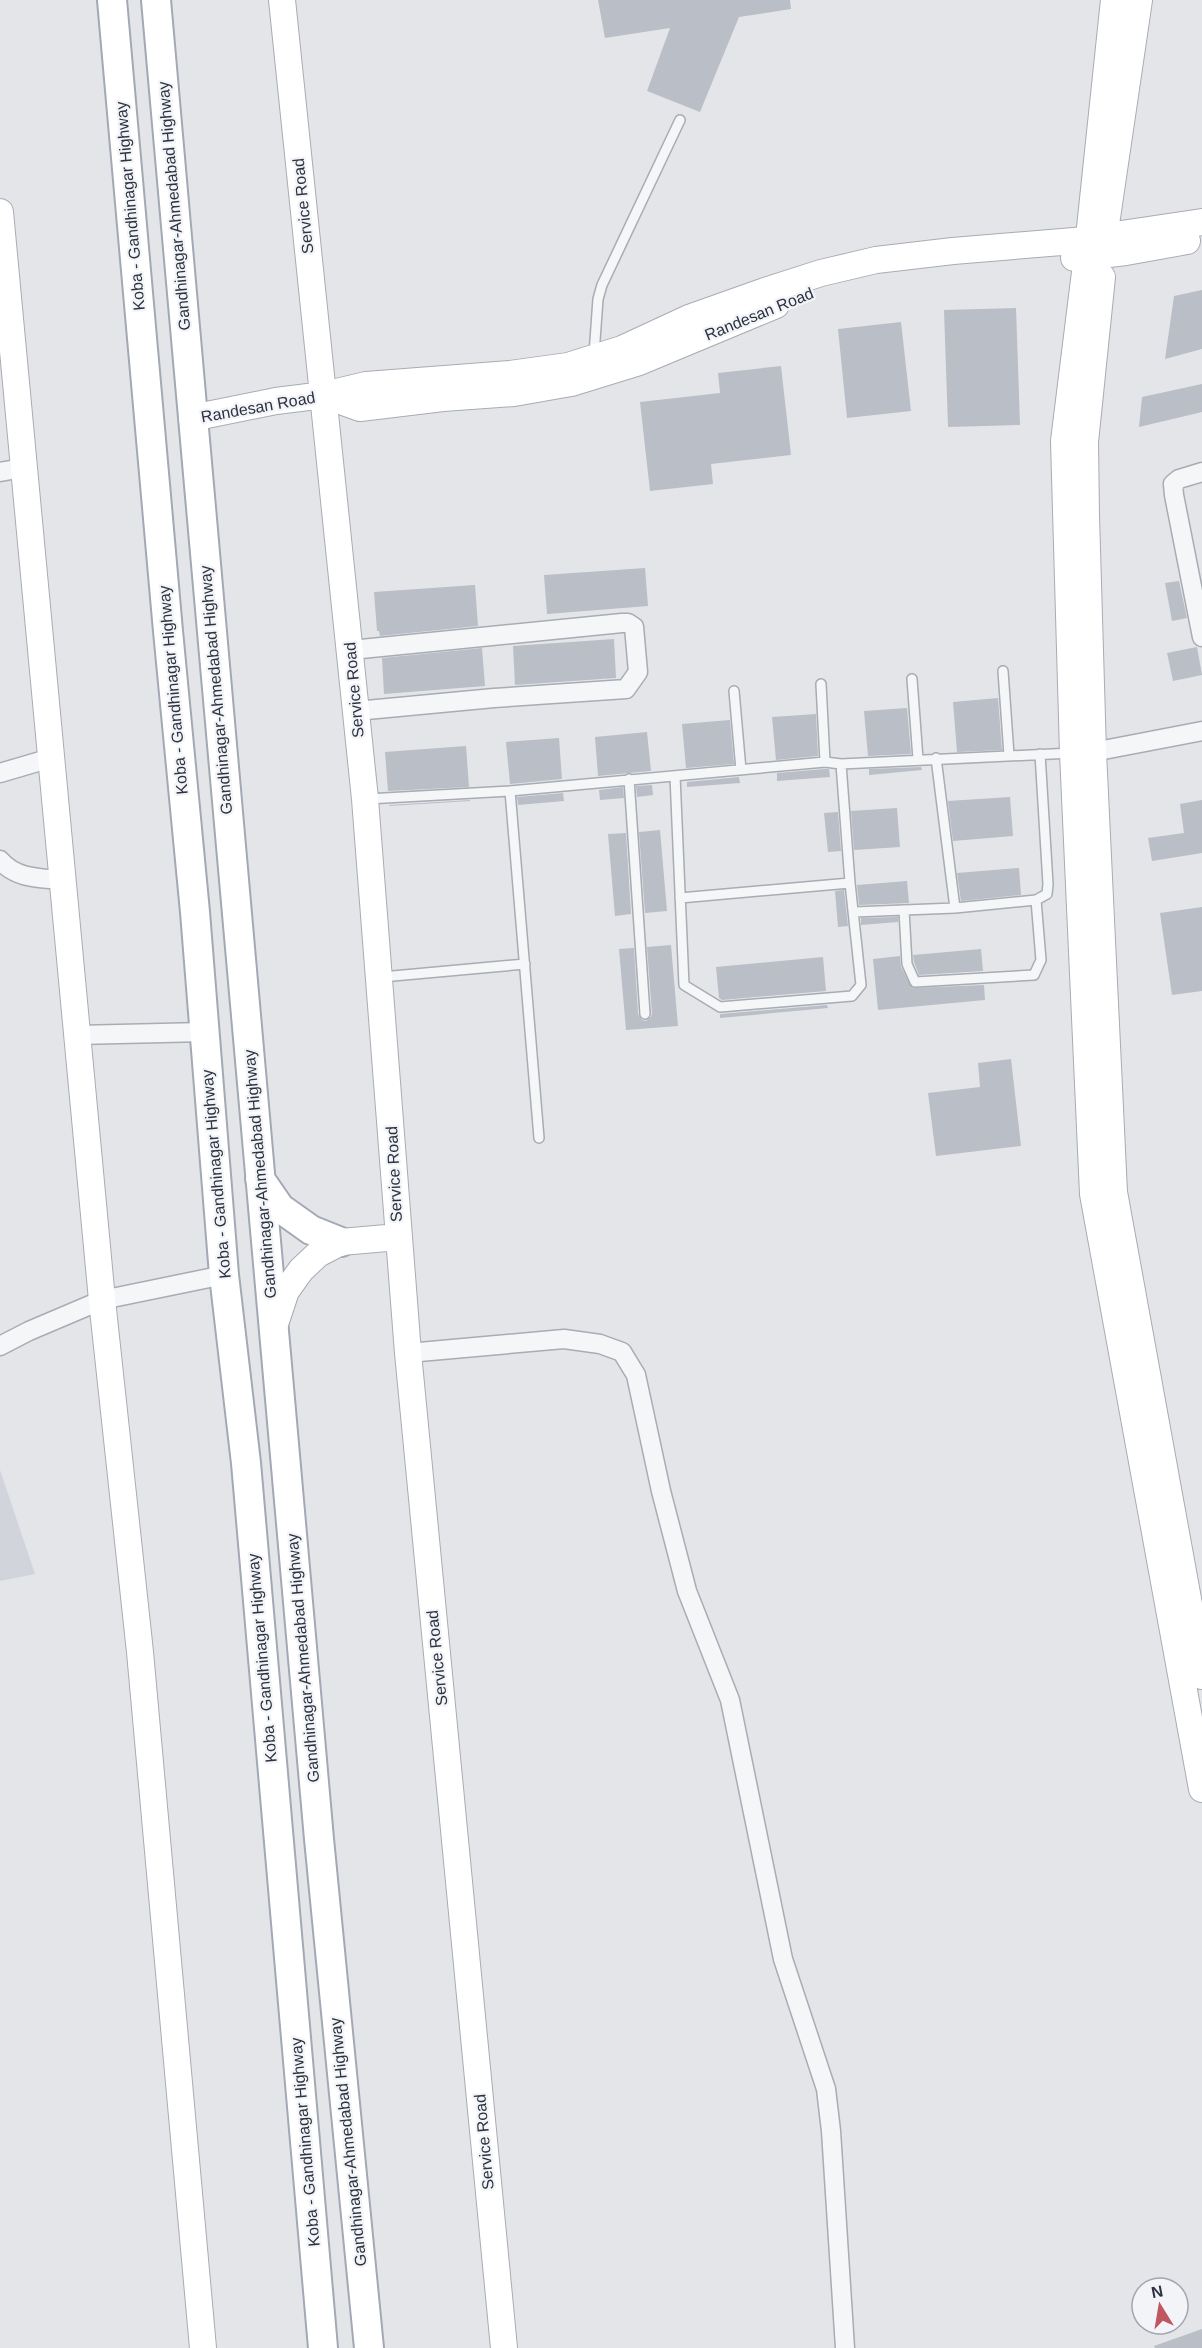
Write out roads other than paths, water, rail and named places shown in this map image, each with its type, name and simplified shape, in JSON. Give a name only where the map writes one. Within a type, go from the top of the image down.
[{"type":"main road","name":"Koba - Gandhinagar Highway","points":[[112,0],[224,1275],[246,1463],[323,2348]]},
{"type":"main road","name":"Gandhinagar-Ahmedabad Highway","points":[[156,0],[319,1839],[370,2343]]},
{"type":"main road","points":[[260,1179],[279,1208],[311,1230],[341,1242]]},
{"type":"street","name":"Service Road","points":[[282,0],[351,650],[380,978],[408,1353],[504,2348]]},
{"type":"street","points":[[1114,0],[1096,246],[1085,442],[1083,752],[1093,1194],[1202,1789]]},
{"type":"street","points":[[1096,246],[1139,0]]},
{"type":"street","points":[[0,212],[12,470],[51,758],[102,1300],[140,1652],[203,2348]]},
{"type":"street","name":"Randesan Road","points":[[324,395],[360,408],[443,398],[514,393],[560,385],[639,362],[755,312],[796,298],[874,277],[1096,246],[1202,222]]},
{"type":"street","name":"Randesan Road","points":[[192,418],[276,401],[324,395],[366,385],[510,374],[568,366],[622,349],[689,318],[821,273],[876,261],[1202,238]]},
{"type":"street","points":[[1202,472],[1179,479],[1173,484],[1202,637]]},
{"type":"street","points":[[351,650],[628,623],[634,627],[636,633],[638,672],[626,689],[356,711]]},
{"type":"street","points":[[1083,752],[1202,731]]},
{"type":"street","points":[[1083,752],[1114,1192],[1202,1676]]},
{"type":"street","points":[[0,773],[51,758]]},
{"type":"street","points":[[4,868],[30,877],[62,880]]},
{"type":"street","points":[[77,1035],[204,1032]]},
{"type":"street","points":[[273,1329],[286,1291],[301,1270],[318,1254],[341,1242],[398,1237]]},
{"type":"street","points":[[0,1346],[102,1300],[224,1275]]},
{"type":"street","points":[[408,1353],[564,1340],[600,1344],[622,1352],[636,1375],[661,1491],[687,1592],[730,1700],[783,1959],[826,2089],[831,2131],[845,2348]]},
{"type":"lane","points":[[594,358],[598,299],[602,285],[680,120]]},
{"type":"lane","points":[[1003,671],[1009,755]]},
{"type":"lane","points":[[912,679],[918,759]]},
{"type":"lane","points":[[821,684],[825,762]]},
{"type":"lane","points":[[734,691],[741,770]]},
{"type":"lane","points":[[365,799],[510,791],[825,762],[841,764],[1083,752]]},
{"type":"lane","points":[[854,912],[954,908],[1036,900],[1047,894],[1040,754]]},
{"type":"lane","points":[[936,758],[954,908]]},
{"type":"lane","points":[[675,776],[684,985],[720,1007],[852,996],[861,985],[850,884],[841,764]]},
{"type":"lane","points":[[629,779],[645,1014]]},
{"type":"lane","points":[[510,791],[539,1138]]},
{"type":"lane","points":[[680,898],[850,884]]},
{"type":"lane","points":[[904,910],[907,964],[915,982],[1034,975],[1041,960],[1036,900]]},
{"type":"lane","points":[[380,978],[525,964]]}]
